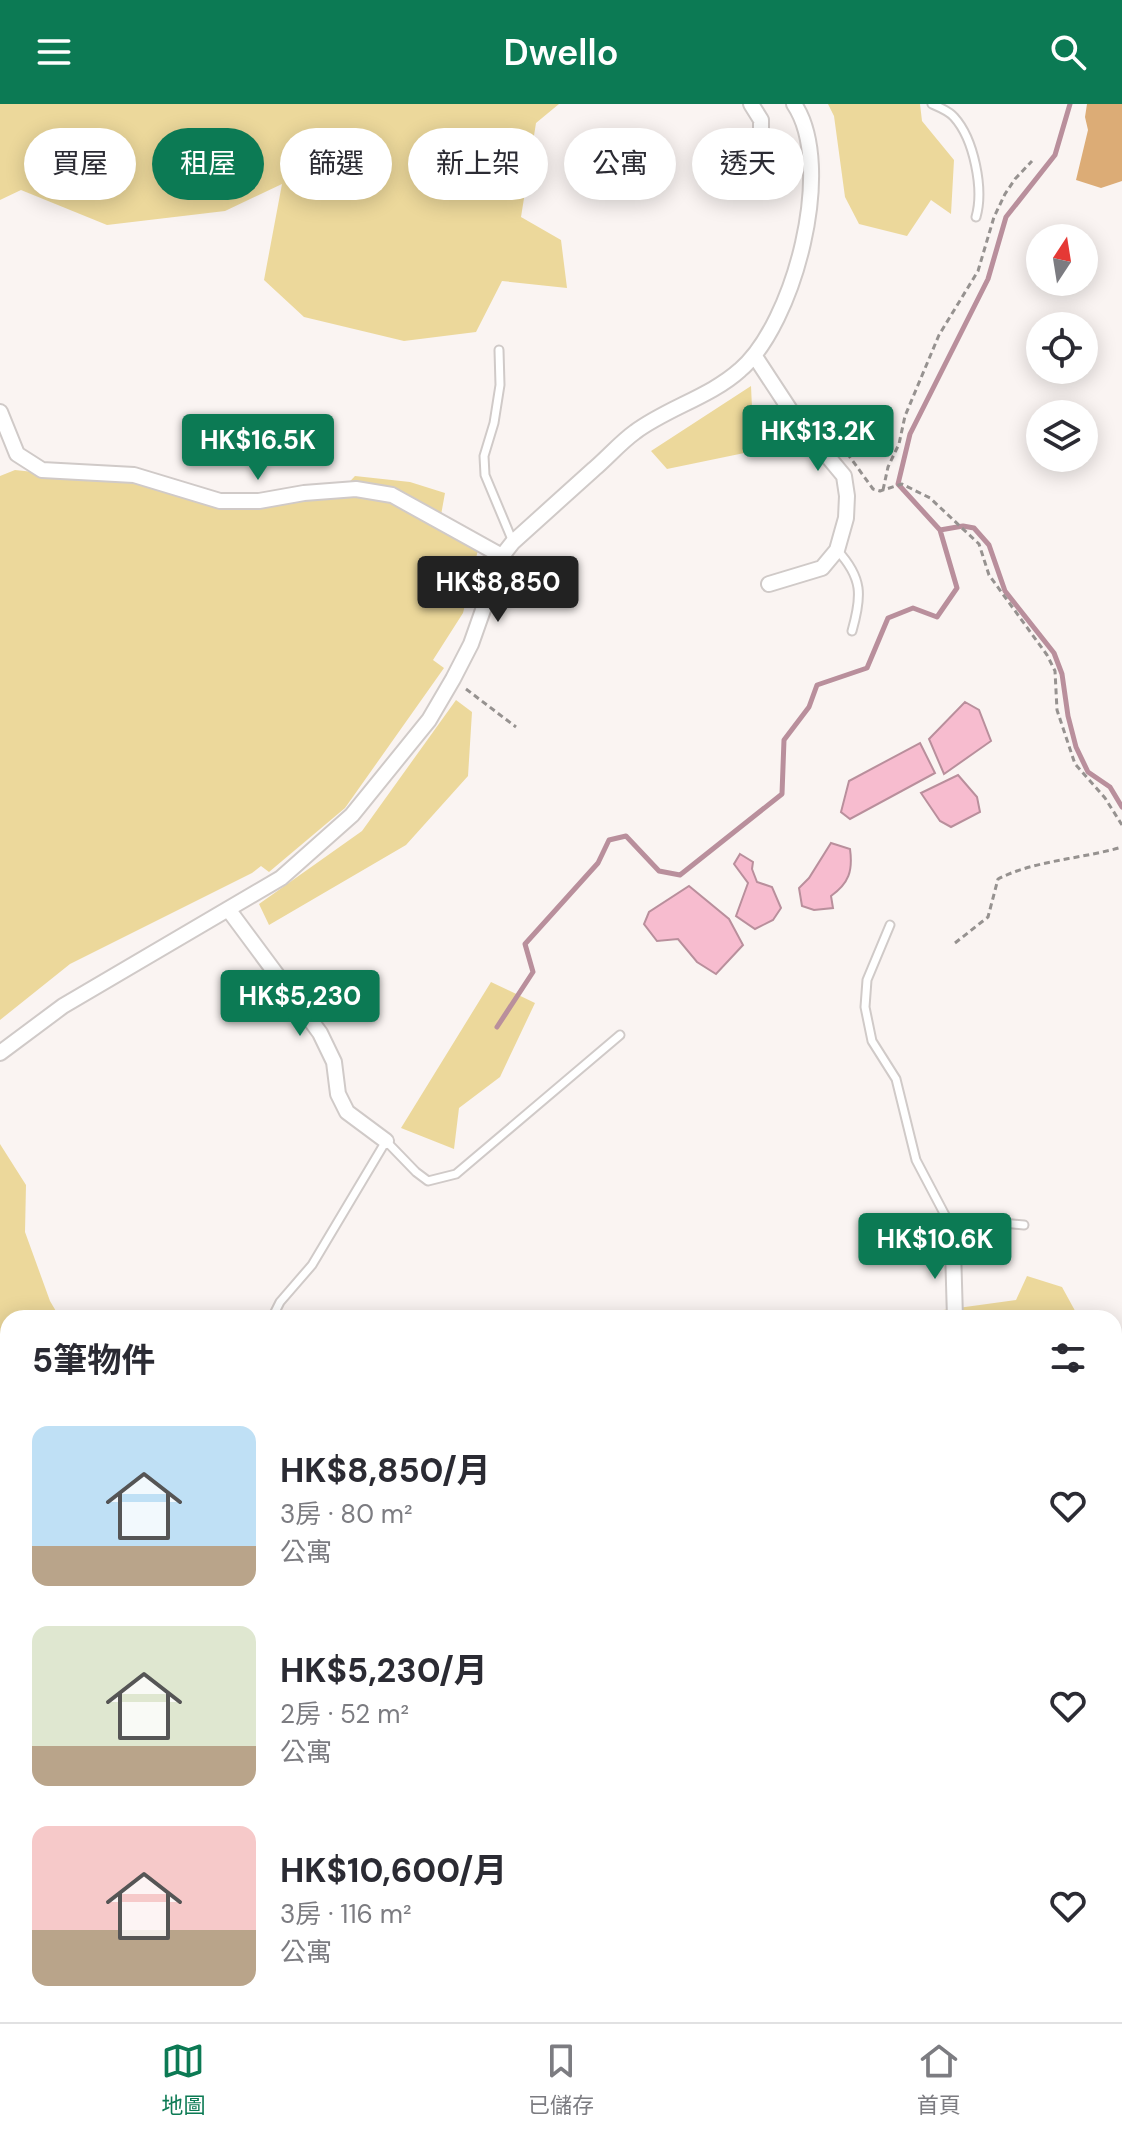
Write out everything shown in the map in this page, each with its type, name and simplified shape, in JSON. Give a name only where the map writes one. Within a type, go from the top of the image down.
[{"type":"street","points":[[751,104],[761,120],[761,128]]},
{"type":"street","points":[[0,1053],[63,1006],[281,878],[352,815],[429,720],[471,644],[502,556],[513,542],[636,431],[739,371],[754,355],[776,322],[796,272],[807,222],[810,164],[798,105]]},
{"type":"street","points":[[754,355],[794,416],[844,476],[847,496],[846,518],[837,550],[822,568],[769,584]]},
{"type":"street","points":[[0,412],[17,454],[42,470],[134,475],[220,501],[259,501],[304,493],[356,489],[392,495],[502,556]]},
{"type":"street","points":[[228,909],[320,1033],[334,1062],[338,1094],[347,1112],[386,1141]]},
{"type":"street","points":[[953,1249],[955,1310]]},
{"type":"lane","points":[[932,104],[954,117],[975,159],[979,205],[976,217]]},
{"type":"lane","points":[[499,350],[500,385],[494,423],[484,456],[485,475],[513,542]]},
{"type":"lane","points":[[837,550],[852,566],[857,579],[860,598],[852,631]]},
{"type":"lane","points":[[890,925],[867,980],[865,1007],[872,1041],[896,1079],[916,1160],[946,1217],[953,1249],[1003,1223],[1024,1225]]},
{"type":"lane","points":[[276,1310],[312,1265],[386,1141],[428,1181],[456,1174],[620,1035]]},
{"type":"path","points":[[1032,161],[1005,194],[994,217],[978,271],[939,335],[905,416],[883,490],[902,484],[921,492],[979,544],[989,575],[1047,655],[1055,671],[1059,719],[1075,764],[1105,798],[1122,825]]},
{"type":"path","points":[[453,679],[516,727]]},
{"type":"path","points":[[955,943],[988,917],[998,879],[1011,872],[1093,856],[1122,847]]},
{"type":"shaded area","points":[[0,104],[559,104],[536,123],[535,128],[408,128],[408,200],[524,200],[521,217],[561,240],[567,288],[502,281],[476,332],[404,341],[304,317],[264,280],[280,195],[280,200],[392,200],[392,128],[280,128],[280,185],[264,193],[264,128],[152,128],[152,200],[248,200],[225,211],[107,225],[46,200],[136,200],[136,128],[24,128],[24,191],[0,200]]},
{"type":"shaded area","points":[[828,104],[920,104],[922,121],[954,160],[951,214],[931,200],[907,236],[859,224],[845,197],[834,116]]},
{"type":"shaded area","points":[[751,386],[754,451],[667,469],[651,451]]},
{"type":"shaded area","points":[[15,470],[119,476],[242,508],[336,496],[355,476],[410,482],[445,493],[439,526],[478,550],[463,613],[433,660],[444,668],[345,808],[269,872],[261,866],[70,964],[0,1020],[0,476]]},
{"type":"shaded area","points":[[456,700],[472,712],[468,776],[406,845],[269,925],[259,904],[362,831]]},
{"type":"shaded area","points":[[965,702],[979,710],[991,741],[944,774],[929,739]]},
{"type":"shaded area","points":[[920,743],[935,773],[850,819],[841,812],[849,781]]},
{"type":"shaded area","points":[[958,775],[977,797],[980,812],[951,827],[940,821],[921,793]]},
{"type":"shaded area","points":[[831,843],[850,849],[848,876],[831,896],[833,908],[814,910],[802,906],[799,888]]},
{"type":"shaded area","points":[[740,854],[753,862],[757,882],[772,887],[781,908],[773,920],[755,929],[736,916],[748,883],[734,864]]},
{"type":"shaded area","points":[[689,886],[729,919],[743,945],[716,974],[697,962],[678,939],[657,941],[644,924],[649,912]]},
{"type":"shaded area","points":[[491,982],[535,1003],[500,1077],[459,1108],[454,1149],[401,1128]]},
{"type":"shaded area","points":[[0,1144],[26,1185],[25,1232],[55,1310],[0,1310]]},
{"type":"shaded area","points":[[1027,1276],[1062,1287],[1075,1310],[943,1310],[1016,1300]]},
{"type":"building","points":[[1087,104],[1122,104],[1122,181],[1101,188],[1076,180],[1088,130],[1085,117]]},
{"type":"waterway","points":[[497,1027],[533,972],[525,944],[598,863],[609,840],[626,836],[659,871],[680,875],[782,794],[784,740],[809,707],[817,685],[867,668],[888,618],[913,608],[937,617],[957,588],[940,530],[898,484],[910,434],[988,279],[1006,217],[1055,155],[1070,104]]},
{"type":"waterway","points":[[940,530],[963,526],[974,528],[989,545],[1005,591],[1054,653],[1062,674],[1076,747],[1088,772],[1110,787],[1122,807]]}]
